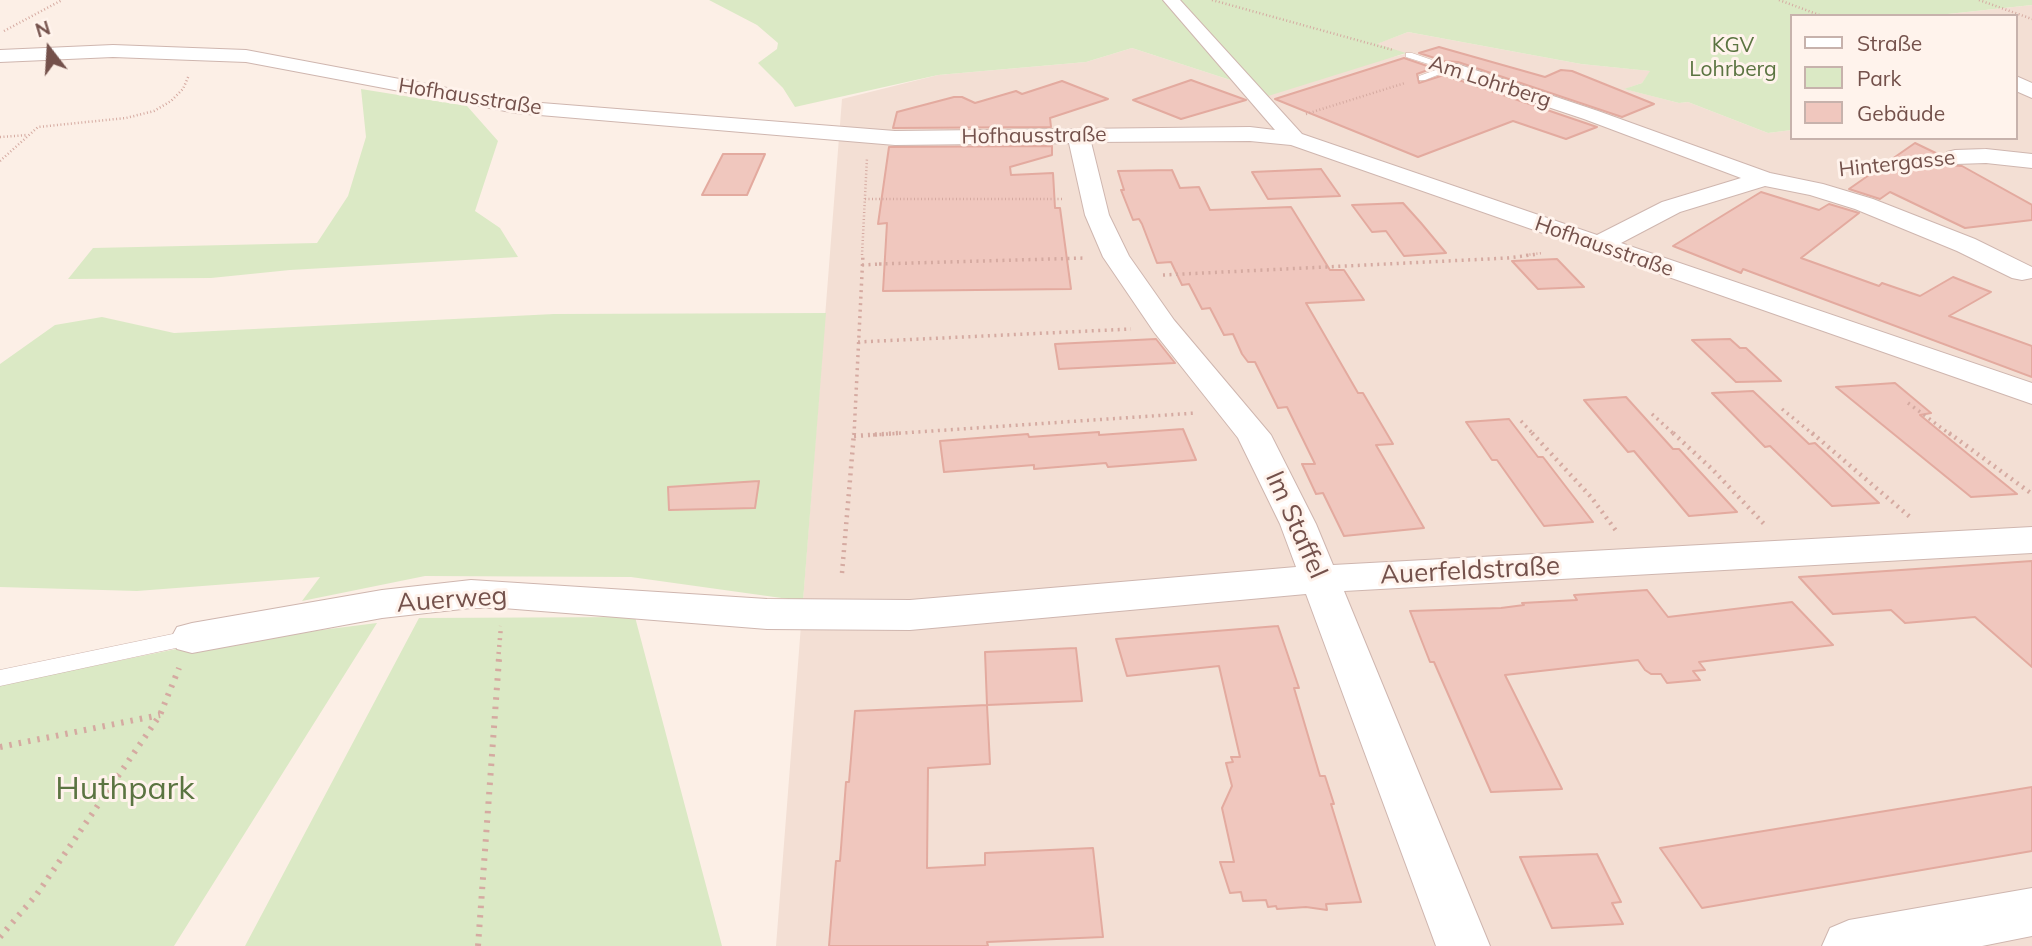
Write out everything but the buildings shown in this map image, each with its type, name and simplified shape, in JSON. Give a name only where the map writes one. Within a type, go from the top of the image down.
[{"type":"street","points":[[1171,0],[1287,131]]},
{"type":"street","name":"Hofhausstraße","points":[[0,56],[113,51],[246,56],[516,107],[909,138],[1250,134],[1287,131],[1598,245],[2032,394]]},
{"type":"street","name":"Am Lohrberg","points":[[1450,68],[1591,115],[1764,179],[1815,189],[1864,204],[1955,240],[2029,274]]},
{"type":"street","name":"Im Staffel","points":[[1078,135],[1093,200],[1116,257],[1164,326],[1254,435],[1321,579],[1462,946]]},
{"type":"street","name":"Hintergasse","points":[[1955,157],[1986,156],[2032,161]]},
{"type":"street","name":"Am Lohrberg","points":[[1598,245],[1671,207],[1764,179]]},
{"type":"street","name":"Auerfeldstraße","points":[[909,615],[1321,579],[2032,540]]},
{"type":"street","name":"Auerweg","points":[[192,638],[382,604],[471,594],[503,594],[766,614],[909,615]]},
{"type":"street","points":[[1849,946],[2032,912]]},
{"type":"lane","name":"Am Lohrberg","points":[[1409,55],[1450,68]]},
{"type":"lane","points":[[1422,78],[1450,68]]},
{"type":"lane","name":"Auerweg","points":[[0,678],[192,638]]},
{"type":"path","points":[[0,33],[62,0]]},
{"type":"path","name":"Am Lohrberg","points":[[1212,0],[1409,55]]},
{"type":"path","points":[[1779,0],[1817,14]]},
{"type":"path","points":[[1979,0],[2032,19]]},
{"type":"path","points":[[0,161],[38,127],[126,118],[153,111],[171,101],[183,89],[191,67],[214,54]]},
{"type":"path","points":[[1287,131],[1422,78]]},
{"type":"path","points":[[0,137],[29,135]]},
{"type":"path","points":[[842,573],[854,436],[867,148]]},
{"type":"path","name":"Hintergasse","points":[[1841,171],[1955,157]]},
{"type":"path","points":[[865,199],[1093,200]]},
{"type":"path","points":[[1200,273],[1508,258],[1547,252]]},
{"type":"path","points":[[879,264],[1116,257]]},
{"type":"path","points":[[862,265],[906,263]]},
{"type":"path","points":[[858,342],[1164,326]]},
{"type":"path","points":[[1908,403],[2032,494]]},
{"type":"path","points":[[1782,409],[1896,503]]},
{"type":"path","points":[[854,436],[1235,410]]},
{"type":"path","points":[[1651,414],[1753,511]]},
{"type":"path","points":[[1521,421],[1591,497],[1614,528]]},
{"type":"path","points":[[478,946],[503,594]]},
{"type":"path","points":[[0,937],[37,894],[160,715],[192,638]]},
{"type":"path","points":[[0,747],[160,715]]},
{"type":"shaded area","points":[[2032,5],[2032,946],[776,946],[842,99],[938,75],[1086,62],[1132,48],[1258,89],[1405,54],[1376,44],[1408,32],[1581,64],[1651,71],[1642,83],[1625,89],[1679,103],[1688,102],[1768,133],[1790,130],[1790,140],[2018,140],[2018,14],[1948,14]]},
{"type":"green space","name":"KGV Lohrberg","points":[[709,0],[2032,0],[2032,5],[1948,14],[1790,14],[1790,130],[1768,133],[1688,102],[1679,103],[1624,89],[1642,83],[1650,71],[1581,64],[1408,32],[1377,44],[1406,53],[1265,97],[1258,89],[1132,48],[1086,62],[938,75],[795,107],[783,88],[758,63],[777,49],[778,43],[757,25]]},
{"type":"green space","points":[[361,89],[467,106],[498,141],[475,211],[500,228],[518,257],[290,270],[211,278],[68,279],[93,248],[317,243],[348,196],[366,137]]},
{"type":"green space","points":[[826,313],[803,601],[631,577],[425,576],[302,601],[320,577],[137,591],[0,587],[0,364],[55,325],[102,317],[174,333],[554,314]]},
{"type":"green space","points":[[635,617],[722,946],[245,946],[419,618]]},
{"type":"green space","name":"Huthpark","points":[[377,623],[174,946],[0,946],[0,685],[186,647]]}]
